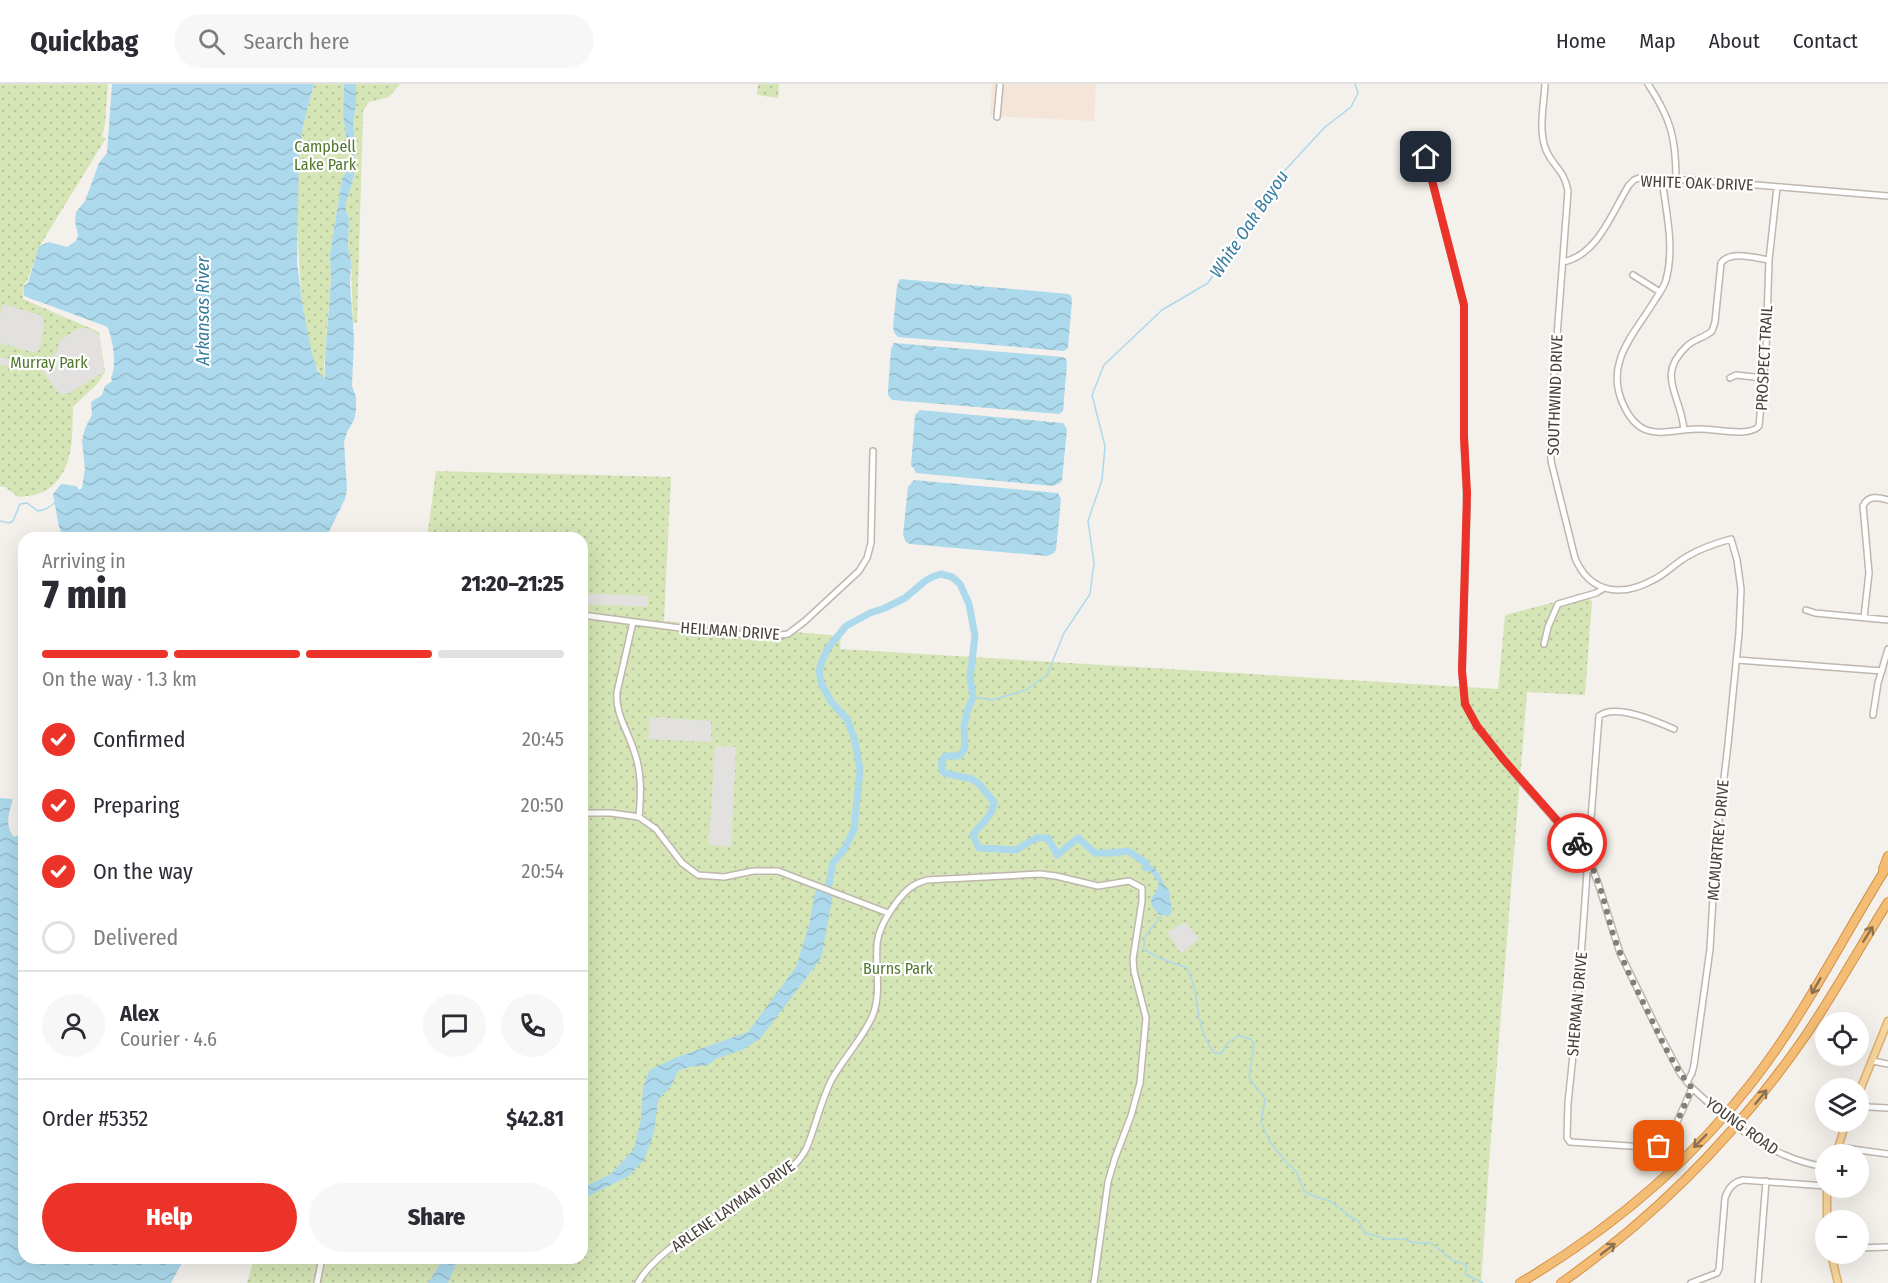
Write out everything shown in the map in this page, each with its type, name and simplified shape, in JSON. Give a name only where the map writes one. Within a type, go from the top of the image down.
[{"type":"highway","points":[[1878,881],[1888,856]]},
{"type":"highway","points":[[1520,1283],[1561,1258],[1625,1211],[1705,1136],[1753,1081],[1785,1035],[1888,865]]},
{"type":"highway","points":[[1561,1283],[1612,1246],[1664,1201],[1737,1125],[1805,1036],[1888,902]]},
{"type":"main road","points":[[1866,1078],[1888,1021]]},
{"type":"main road","points":[[1833,1264],[1838,1283]]},
{"type":"street","points":[[997,117],[999,84]]},
{"type":"street","points":[[1545,84],[1543,138],[1549,156],[1566,181],[1568,191],[1563,262]]},
{"type":"street","points":[[1648,84],[1664,109],[1671,128],[1675,144],[1677,179]]},
{"type":"street","name":"YOUNG ROAD","points":[[1426,157],[1464,305],[1464,437],[1467,493],[1462,671],[1465,704],[1477,726],[1503,759],[1588,857],[1620,953],[1674,1064],[1687,1082],[1713,1107],[1747,1134],[1785,1156],[1815,1165]]},
{"type":"street","name":"WHITE OAK DRIVE","points":[[1563,262],[1577,258],[1589,249],[1632,181],[1639,178],[1888,196]]},
{"type":"street","name":"PROSPECT TRAIL","points":[[1662,179],[1670,236],[1666,279],[1623,351],[1618,369],[1618,391],[1624,406],[1631,417],[1646,430],[1654,433],[1684,429],[1750,432],[1760,426],[1769,260],[1777,187]]},
{"type":"street","points":[[1684,429],[1670,373],[1686,346],[1712,331],[1715,322],[1720,263],[1730,256],[1769,260]]},
{"type":"street","name":"SOUTHWIND DRIVE","points":[[1563,262],[1550,429],[1551,461],[1579,566],[1590,581],[1604,588]]},
{"type":"street","points":[[1633,275],[1660,292]]},
{"type":"street","points":[[1730,378],[1736,375],[1764,378]]},
{"type":"street","name":"HEILMAN DRIVE","points":[[588,616],[718,633],[783,636],[795,630],[859,572],[867,558],[871,543],[873,451]]},
{"type":"street","points":[[1864,617],[1869,573],[1863,506],[1871,498],[1888,500]]},
{"type":"street","name":"MCMURTREY DRIVE","points":[[1604,588],[1627,589],[1642,585],[1664,574],[1686,557],[1731,539],[1737,560],[1741,595],[1737,660],[1716,846],[1710,949],[1694,1065],[1687,1082]]},
{"type":"street","points":[[1544,644],[1548,627],[1558,604],[1596,593],[1604,588]]},
{"type":"street","points":[[1806,610],[1815,614],[1888,620]]},
{"type":"street","points":[[633,622],[616,702],[637,761],[641,794],[639,817]]},
{"type":"street","points":[[1873,715],[1888,649]]},
{"type":"street","points":[[1737,660],[1882,671]]},
{"type":"street","points":[[1588,857],[1599,716],[1610,712],[1629,714],[1650,719],[1674,729]]},
{"type":"street","points":[[588,813],[639,817],[656,830],[682,863],[698,875],[724,877],[770,870],[784,872],[888,914]]},
{"type":"street","name":"SHERMAN DRIVE","points":[[1593,868],[1587,871],[1566,1133],[1570,1143],[1662,1146],[1670,1138],[1692,1088]]},
{"type":"street","name":"ARLENE LAYMAN DRIVE","points":[[638,1283],[647,1269],[664,1254],[723,1212],[777,1179],[800,1160],[828,1086],[872,1015],[877,994],[877,944],[888,914],[904,891],[914,884],[927,880],[1040,874],[1098,886],[1129,881],[1142,888],[1133,959],[1146,1017],[1140,1083],[1108,1182],[1094,1283]]},
{"type":"street","points":[[1873,1061],[1888,1064]]},
{"type":"street","points":[[1869,1107],[1888,1108]]},
{"type":"street","points":[[1869,1151],[1888,1154]]},
{"type":"street","points":[[1691,1283],[1717,1273],[1719,1269],[1725,1198],[1731,1186],[1740,1181],[1815,1186]]},
{"type":"street","points":[[1758,1283],[1766,1181]]},
{"type":"street","points":[[1869,1248],[1888,1247]]},
{"type":"street","points":[[317,1283],[321,1264]]},
{"type":"shaded area","points":[[992,84],[1096,84],[1094,121],[990,116]]},
{"type":"shaded area","points":[[3,304],[40,315],[43,318],[44,325],[38,351],[32,352],[0,343],[0,315]]},
{"type":"shaded area","points":[[79,328],[94,331],[100,338],[104,371],[69,393],[61,394],[54,388],[41,368],[42,362],[56,354],[60,340]]},
{"type":"shaded area","points":[[0,357],[30,365],[25,371],[0,364]]},
{"type":"shaded area","points":[[588,593],[648,596],[648,607],[588,604]]},
{"type":"shaded area","points":[[650,717],[711,721],[711,742],[648,739]]},
{"type":"shaded area","points":[[715,746],[736,747],[731,847],[709,845]]},
{"type":"shaded area","points":[[1186,922],[1199,939],[1181,953],[1167,932]]},
{"type":"green space","name":"Murray Park","points":[[0,84],[108,84],[102,137],[106,138],[39,247],[24,285],[23,299],[99,332],[105,372],[97,384],[73,407],[72,442],[62,474],[45,491],[18,497],[0,486]]},
{"type":"green space","name":"Campbell Lake Park","points":[[314,84],[344,84],[343,113],[351,155],[349,166],[342,179],[330,254],[331,281],[325,379],[315,364],[308,339],[303,307],[298,235],[299,151]]},
{"type":"green space","name":"Campbell Lake Park","points":[[356,84],[400,84],[389,97],[369,102],[363,111],[357,323],[353,323],[351,262],[348,247],[349,219],[346,203],[354,176],[353,123]]},
{"type":"green space","points":[[758,84],[779,84],[778,98],[757,95]]},
{"type":"green space","name":"Burns Park","points":[[436,471],[671,477],[664,621],[841,636],[840,649],[1498,689],[1505,615],[1566,599],[1579,593],[1592,601],[1585,695],[1527,692],[1481,1283],[247,1283],[253,1264],[588,1264],[588,532],[428,532]]},
{"type":"water","name":"Arkansas River","points":[[112,84],[314,84],[299,151],[297,263],[311,350],[317,370],[325,379],[331,281],[330,254],[342,179],[349,166],[351,155],[343,113],[344,84],[356,84],[353,123],[354,176],[346,211],[349,219],[348,247],[351,262],[350,283],[354,339],[352,386],[356,397],[356,411],[344,442],[347,489],[345,499],[329,532],[61,532],[53,494],[61,484],[76,486],[79,490],[82,488],[85,469],[82,441],[85,428],[92,415],[91,402],[102,395],[105,386],[112,381],[113,346],[108,328],[24,296],[24,286],[28,283],[39,246],[49,242],[67,247],[76,241],[78,236],[76,212],[85,201],[99,163],[107,153]]},
{"type":"water","points":[[900,279],[1069,294],[1072,301],[1068,348],[1064,351],[898,337],[893,326],[897,286]]},
{"type":"water","points":[[894,343],[1063,357],[1067,364],[1063,411],[1059,414],[892,400],[888,395],[888,390],[891,349]]},
{"type":"water","points":[[920,410],[1063,423],[1067,429],[1062,480],[1053,486],[916,473],[911,466],[915,415]]},
{"type":"water","points":[[914,480],[1058,493],[1061,499],[1056,550],[1047,556],[910,544],[906,542],[903,535],[908,487]]},
{"type":"water","points":[[0,798],[13,799],[8,823],[14,837],[18,835],[18,1264],[181,1264],[171,1283],[0,1283]]},
{"type":"water","points":[[1146,863],[1156,869],[1169,890],[1172,912],[1169,916],[1158,914],[1152,906],[1151,899],[1159,883],[1151,872],[1141,870]]},
{"type":"water","points":[[816,888],[833,894],[819,961],[760,1039],[742,1050],[715,1059],[709,1065],[689,1067],[678,1071],[671,1086],[658,1100],[654,1132],[644,1160],[629,1176],[588,1196],[588,1185],[611,1174],[634,1149],[641,1119],[643,1087],[649,1071],[680,1056],[748,1032],[796,967],[809,925]]},
{"type":"water","points":[[440,1264],[456,1264],[448,1283],[428,1283]]},
{"type":"waterway","name":"White Oak Bayou","points":[[973,697],[992,700],[1026,690],[1047,675],[1064,633],[1090,594],[1094,563],[1088,521],[1102,480],[1105,446],[1092,395],[1104,365],[1162,310],[1208,283],[1276,180],[1325,127],[1351,107],[1358,93],[1355,84]]},
{"type":"waterway","points":[[0,521],[9,523],[13,521],[20,504],[27,503],[38,511],[55,503]]},
{"type":"waterway","points":[[828,889],[833,863],[845,848],[854,829],[860,770],[855,741],[847,719],[832,703],[821,683],[819,671],[822,661],[828,648],[846,626],[905,598],[925,581],[941,574],[952,577],[960,584],[969,604],[975,636],[970,678],[973,697],[964,726],[965,748],[959,756],[945,756],[942,766],[944,773],[972,779],[994,802],[989,816],[973,835],[979,848],[1016,850],[1036,838],[1048,838],[1057,855],[1078,838],[1095,853],[1128,851],[1146,863]]},
{"type":"waterway","points":[[1161,916],[1146,935],[1143,949],[1187,968],[1194,988],[1202,1030],[1214,1053],[1221,1054],[1227,1044],[1238,1036],[1251,1039],[1254,1044],[1249,1078],[1265,1099],[1261,1122],[1270,1142],[1296,1171],[1304,1191],[1330,1201],[1359,1222],[1365,1233],[1388,1239],[1404,1239],[1414,1243],[1431,1243],[1452,1260],[1467,1265],[1465,1274],[1483,1283]]},
{"type":"way so far","points":[[1577,843],[1588,857],[1628,971],[1674,1064],[1692,1088],[1670,1138],[1659,1146]]},
{"type":"route","points":[[1426,157],[1464,305],[1462,335],[1467,493],[1463,696],[1468,711],[1477,726],[1577,843]]}]
